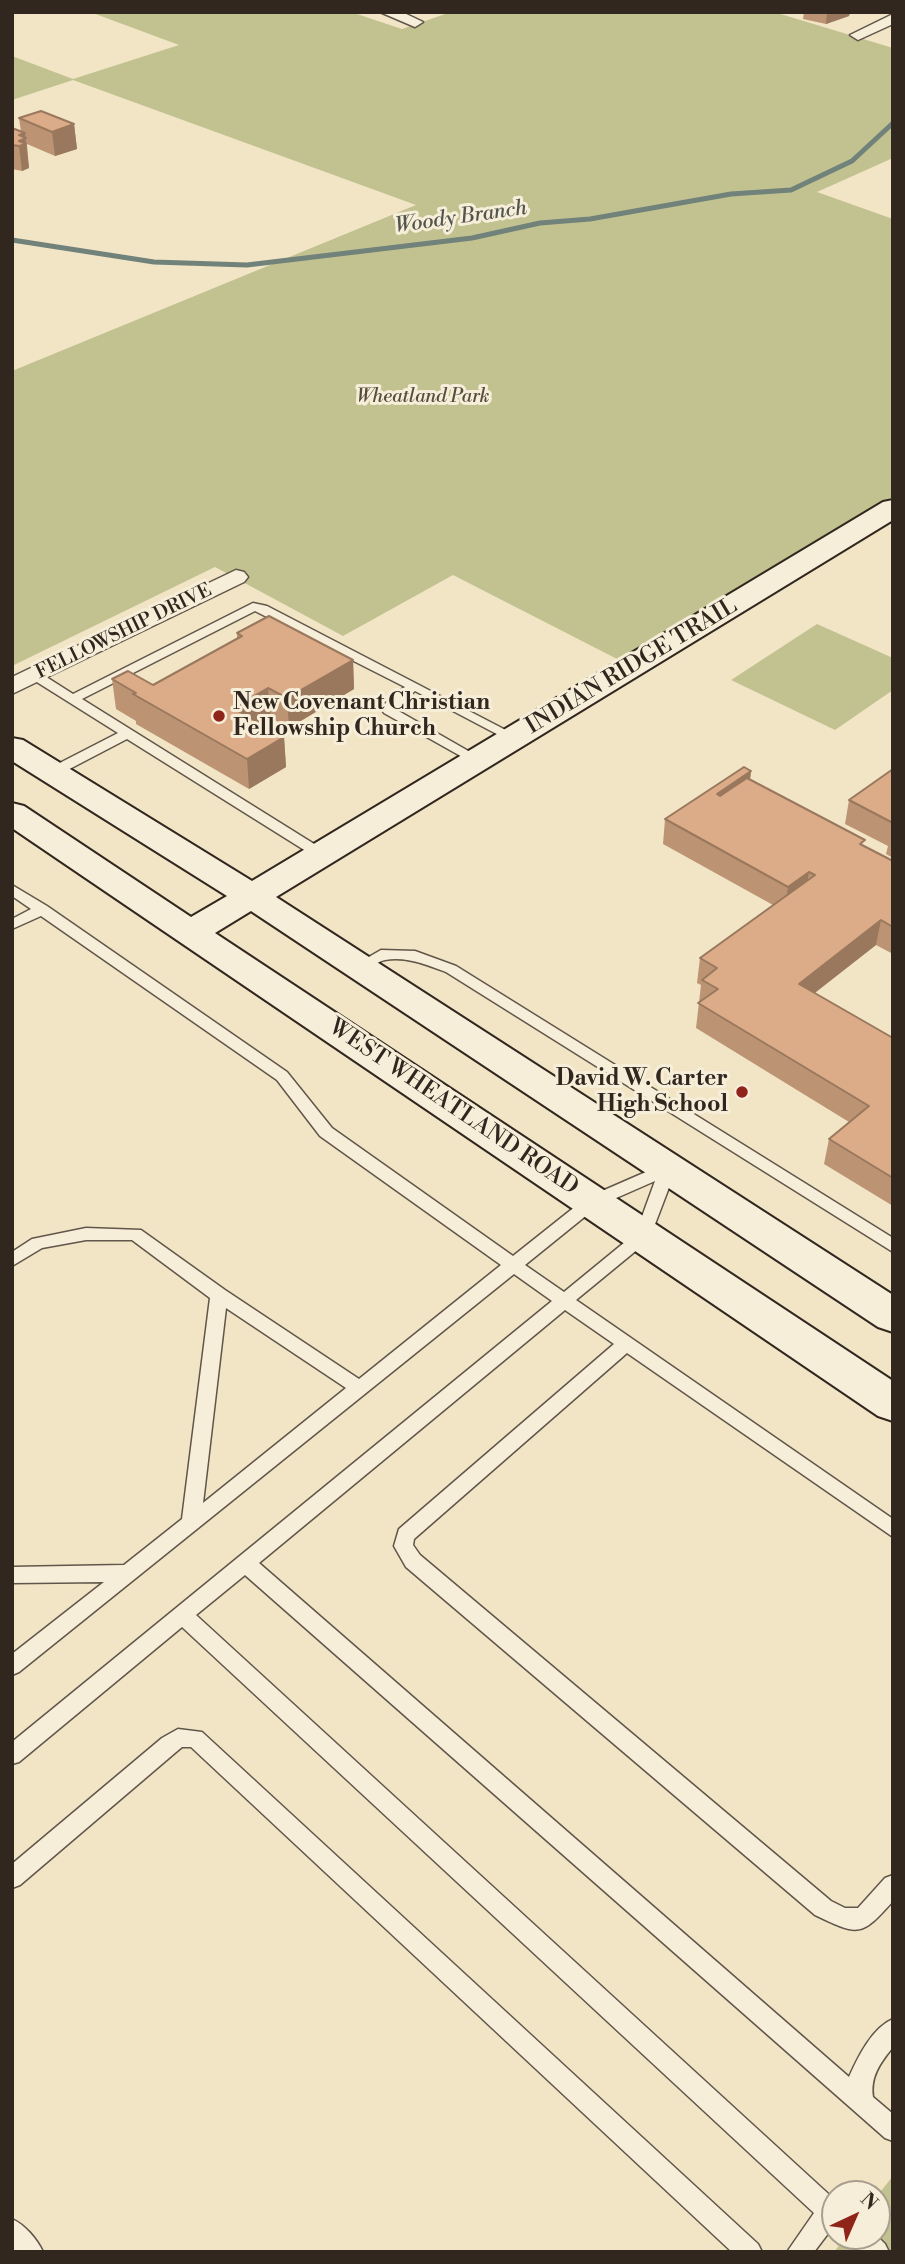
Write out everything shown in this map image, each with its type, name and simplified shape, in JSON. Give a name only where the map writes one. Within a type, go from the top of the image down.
[{"type":"main road","name":"INDIAN RIDGE TRAIL","points":[[190,932],[322,855],[893,508]]},
{"type":"main road","points":[[12,747],[251,896],[893,1316]]},
{"type":"main road","name":"WEST WHEATLAND ROAD","points":[[12,813],[893,1404]]},
{"type":"street","points":[[387,12],[415,22]]},
{"type":"street","points":[[858,35],[893,18]]},
{"type":"street","name":"FELLOWSHIP DRIVE","points":[[12,687],[236,577]]},
{"type":"lane","points":[[73,699],[253,607],[263,609],[515,738]]},
{"type":"lane","points":[[36,676],[322,855]]},
{"type":"lane","points":[[414,686],[392,702],[388,710],[478,760]]},
{"type":"lane","points":[[53,772],[128,733]]},
{"type":"lane","points":[[12,889],[282,1076],[326,1132],[625,1344],[893,1529]]},
{"type":"lane","points":[[12,925],[42,909]]},
{"type":"lane","points":[[360,968],[381,955],[415,956],[451,969],[893,1246]]},
{"type":"lane","points":[[12,1666],[592,1202],[667,1169]]},
{"type":"lane","points":[[12,1755],[643,1236],[667,1169]]},
{"type":"lane","points":[[12,1260],[38,1243],[86,1234],[135,1234],[219,1295],[358,1387]]},
{"type":"lane","points":[[191,1522],[219,1295]]},
{"type":"lane","points":[[625,1344],[406,1535],[402,1546],[413,1561],[823,1908],[844,1918],[863,1919],[893,1885]]},
{"type":"lane","points":[[245,1563],[893,2130]]},
{"type":"lane","points":[[12,1575],[128,1573]]},
{"type":"lane","points":[[182,1615],[821,2203]]},
{"type":"lane","points":[[12,1878],[178,1738],[195,1738],[750,2252]]},
{"type":"lane","points":[[862,2103],[859,2081],[875,2052],[893,2030]]},
{"type":"lane","points":[[799,2252],[821,2226]]},
{"type":"lane","points":[[12,2231],[31,2252]]},
{"type":"green space","name":"Wheatland Park","points":[[90,12],[351,12],[402,29],[451,12],[774,12],[893,48],[893,158],[817,192],[893,219],[893,497],[621,661],[453,575],[343,636],[215,567],[12,666],[12,371],[416,205],[73,80],[12,100],[12,56],[73,79],[179,45]]},
{"type":"green space","points":[[817,624],[893,658],[893,690],[835,730],[731,680]]},
{"type":"green space","points":[[893,2176],[893,2252],[834,2252],[891,2250],[890,2180]]},
{"type":"building","points":[[41,111],[74,124],[52,132],[19,118]]},
{"type":"building","points":[[12,128],[25,133],[19,135],[26,138],[19,141],[26,144],[12,145]]},
{"type":"building","points":[[269,616],[353,660],[287,698],[268,688],[233,708],[284,737],[247,759],[133,694],[136,693],[112,679],[128,671],[153,685],[242,636],[237,633]]},
{"type":"building","points":[[744,767],[751,771],[717,794],[720,796],[747,778],[865,840],[860,844],[893,861],[893,927],[881,920],[799,984],[893,1038],[893,1178],[829,1139],[869,1106],[698,1003],[718,989],[702,980],[717,968],[700,958],[815,875],[809,872],[788,887],[665,819]]},
{"type":"building","points":[[893,769],[893,823],[849,800]]},
{"type":"waterway","name":"Woody Branch","points":[[12,240],[154,262],[247,265],[472,238],[540,223],[590,219],[731,194],[791,190],[852,161],[893,123]]},
{"type":"place","name":"New Covenant Christian Fellowship Church","points":[[219,716]]},
{"type":"place","name":"David W. Carter High School","points":[[742,1092]]}]
